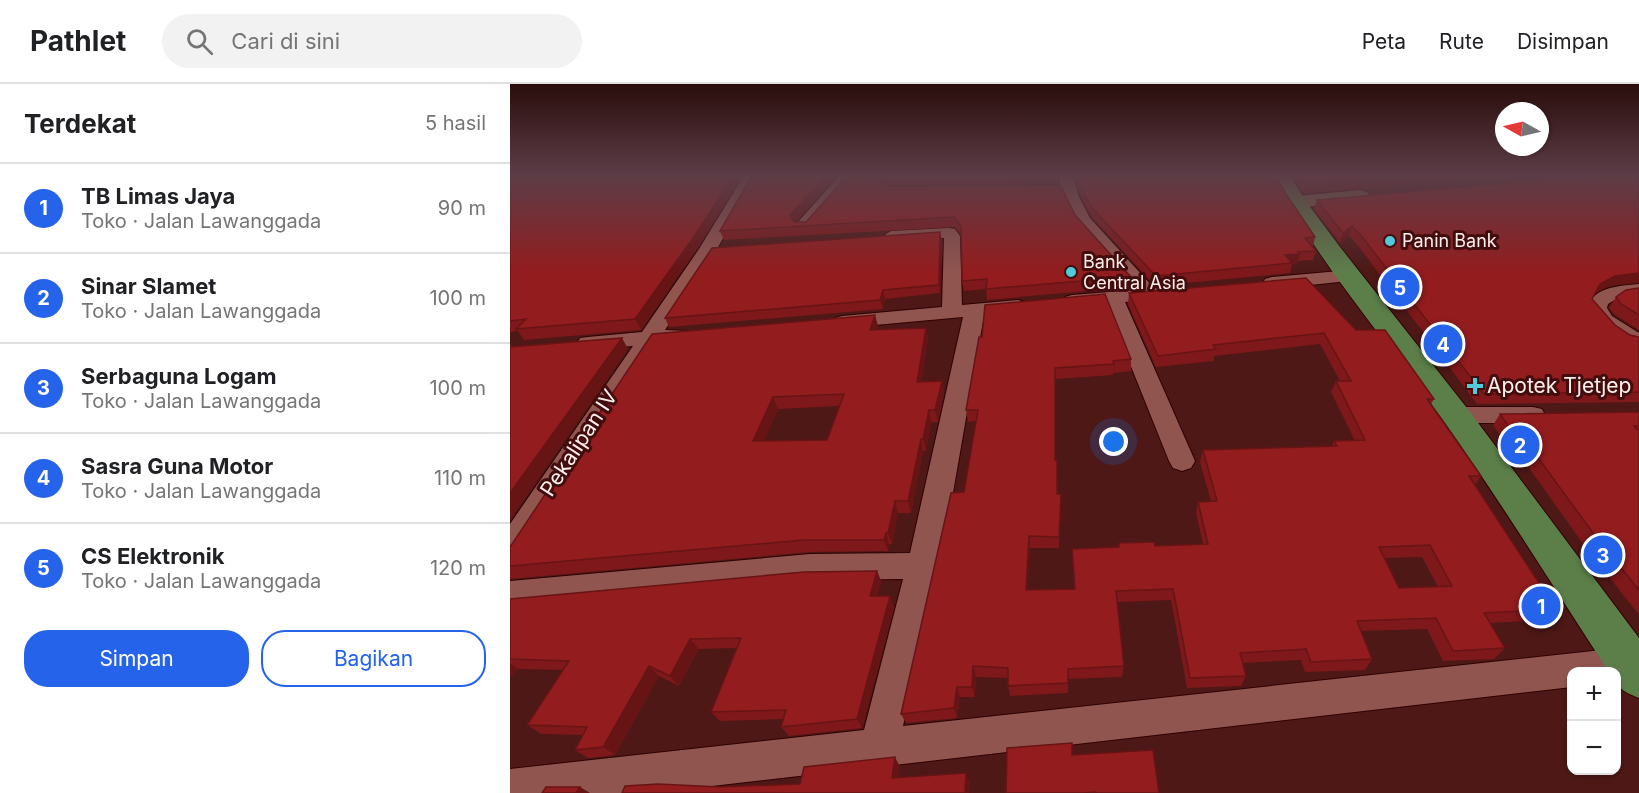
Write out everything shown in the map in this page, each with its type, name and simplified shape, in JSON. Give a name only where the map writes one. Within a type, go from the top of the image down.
[{"type":"main road","points":[[1300,207],[1456,415],[1635,670]]},
{"type":"street","name":"Pekalipan IV","points":[[510,548],[708,249],[733,207]]},
{"type":"street","points":[[807,236],[818,207]]},
{"type":"street","points":[[1078,207],[1083,220],[1150,294]]},
{"type":"street","points":[[874,237],[949,233],[952,236],[964,311],[922,566],[879,749]]},
{"type":"street","points":[[708,249],[732,248]]},
{"type":"street","points":[[1256,285],[1351,276]]},
{"type":"street","points":[[1639,290],[1613,293],[1599,301],[1596,308],[1605,320],[1639,343]]},
{"type":"street","points":[[1056,302],[1185,291]]},
{"type":"street","points":[[1113,297],[1182,461]]},
{"type":"street","points":[[824,323],[1033,305]]},
{"type":"street","points":[[567,345],[706,333]]},
{"type":"street","points":[[1456,415],[1554,415]]},
{"type":"street","points":[[510,595],[810,567],[922,566]]},
{"type":"street","points":[[510,789],[1635,670]]},
{"type":"building","points":[[510,207],[713,207],[635,319],[516,329],[526,319],[510,321]]},
{"type":"building","points":[[734,207],[797,207],[790,215],[794,222],[806,222],[819,207],[1071,207],[1075,215],[1131,277],[986,289],[987,279],[962,281],[961,226],[954,217],[720,231]]},
{"type":"building","points":[[1295,207],[1315,237],[1305,238],[1316,251],[1285,255],[1292,263],[1156,276],[1092,208]]},
{"type":"building","points":[[1323,207],[1639,207],[1639,273],[1615,276],[1600,284],[1592,299],[1615,325],[1630,335],[1639,337],[1639,392],[1484,394],[1363,238],[1352,226],[1343,233]]},
{"type":"building","points":[[940,232],[939,285],[883,290],[880,300],[665,318],[712,248]]},
{"type":"building","points":[[1306,278],[1356,330],[1385,330],[1434,399],[1427,399],[1481,476],[1469,476],[1556,609],[1484,613],[1505,648],[1453,651],[1436,618],[1357,621],[1372,659],[1311,662],[1306,649],[1240,653],[1246,676],[1190,678],[1173,589],[1116,591],[1124,666],[1068,669],[1068,683],[1008,686],[1008,668],[973,666],[972,687],[957,687],[954,708],[901,714],[951,493],[964,492],[978,410],[966,410],[979,337],[982,337],[985,305],[1105,294],[1131,359],[1113,361],[1114,364],[1055,368],[1055,460],[1057,460],[1057,494],[1061,494],[1059,537],[1029,536],[1026,590],[1075,589],[1072,549],[1119,547],[1119,543],[1154,542],[1155,546],[1208,544],[1198,502],[1217,501],[1203,450],[1337,446],[1334,441],[1365,440],[1336,381],[1351,381],[1324,333],[1213,345],[1216,349],[1158,356],[1129,293]],"holes":[[[1430,545],[1452,586],[1399,588],[1379,547]]]},
{"type":"building","points":[[1639,288],[1639,315],[1621,304],[1616,297],[1626,290]]},
{"type":"building","points":[[875,315],[870,330],[926,328],[917,382],[942,381],[935,410],[929,410],[908,501],[895,501],[888,533],[884,540],[804,540],[510,566],[510,547],[652,334]],"holes":[[[844,394],[827,440],[753,441],[773,397]]]},
{"type":"building","points":[[622,338],[510,493],[510,347]]},
{"type":"building","points":[[1639,412],[1639,426],[1634,426],[1639,431],[1639,590],[1593,533],[1523,437],[1509,427],[1500,414]]},
{"type":"building","points":[[877,571],[870,596],[890,596],[857,719],[781,727],[786,710],[711,712],[741,638],[690,639],[670,676],[649,666],[603,747],[575,750],[587,727],[527,725],[569,661],[510,659],[510,599],[804,572]]},
{"type":"building","points":[[1072,743],[1072,755],[1153,750],[1159,793],[1006,793],[1007,748]]},
{"type":"building","points":[[895,757],[892,778],[966,773],[965,793],[622,793],[625,786],[658,784],[720,787],[800,784],[804,767]]},
{"type":"building","points":[[546,787],[580,787],[576,793],[542,793]]},
{"type":"place","name":"Panin Bank","points":[[1390,241]]},
{"type":"place","name":"Bank Central Asia","points":[[1071,272]]},
{"type":"place","name":"CS Elektronik","points":[[1400,287]]},
{"type":"place","name":"Sasra Guna Motor","points":[[1443,344]]},
{"type":"place","name":"Apotek Tjetjep","points":[[1475,386]]},
{"type":"place","name":"Sinar Slamet","points":[[1520,445]]},
{"type":"place","name":"Serbaguna Logam","points":[[1603,555]]},
{"type":"place","name":"TB Limas Jaya","points":[[1541,606]]}]
